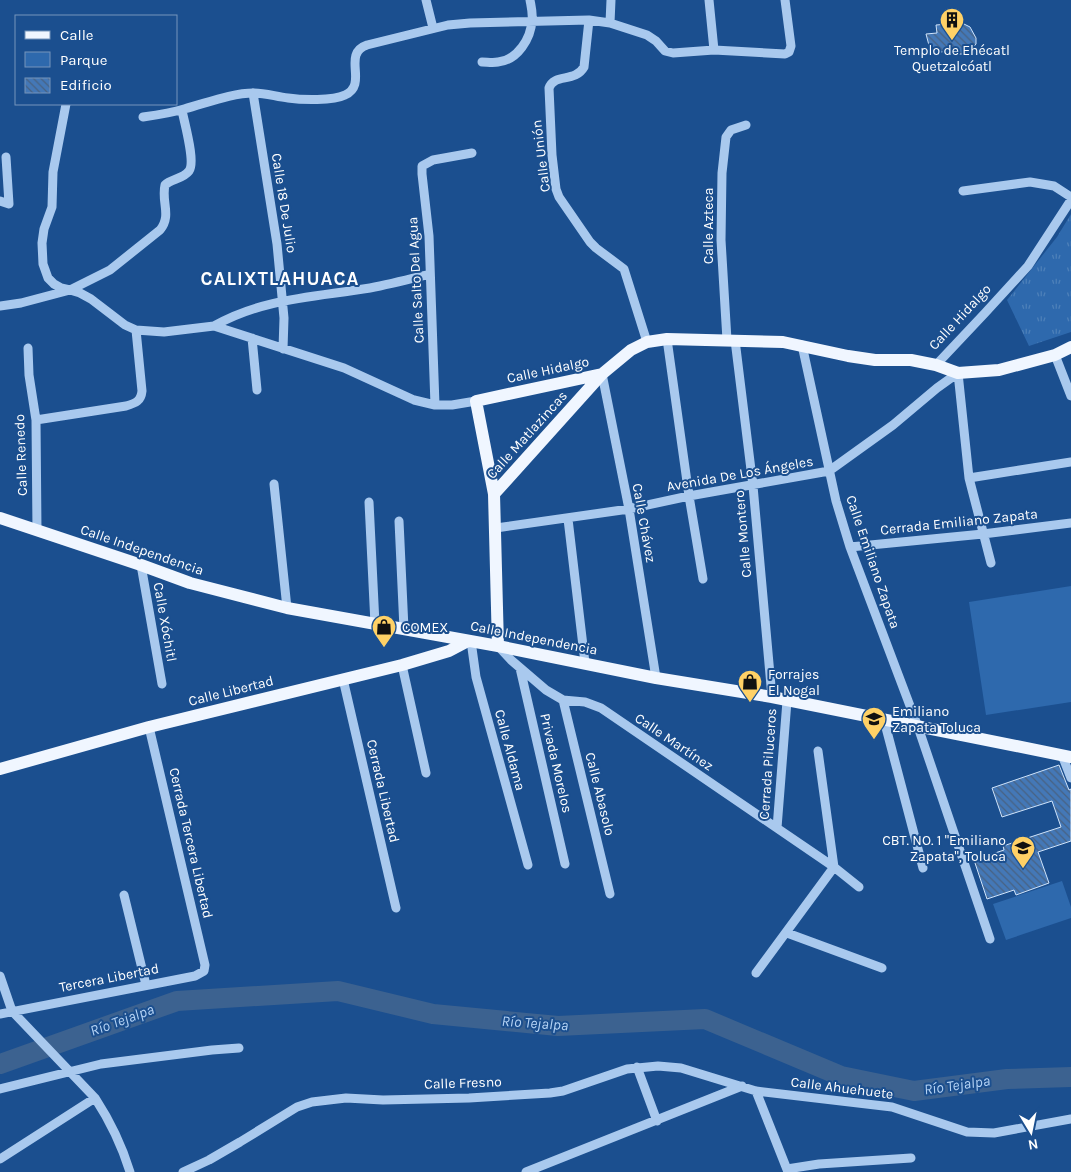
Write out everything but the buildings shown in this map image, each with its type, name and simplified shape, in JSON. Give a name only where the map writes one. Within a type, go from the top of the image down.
[{"type":"main road","name":"Calle Hidalgo","points":[[476,401],[602,374],[631,350],[647,342],[667,339],[783,342],[875,360],[910,360],[936,364]]},
{"type":"main road","points":[[936,364],[958,373],[999,370],[1055,355],[1071,347]]},
{"type":"main road","name":"Calle Matlazincas","points":[[494,494],[602,374]]},
{"type":"main road","points":[[476,401],[494,494],[498,646]]},
{"type":"main road","name":"Calle Independencia","points":[[0,518],[190,583],[287,608],[498,646],[656,678],[772,697],[1067,756]]},
{"type":"main road","name":"Calle Libertad","points":[[0,769],[149,727],[402,664],[448,651],[469,641]]},
{"type":"street","points":[[426,0],[433,28]]},
{"type":"street","points":[[482,62],[497,63],[521,50],[532,21],[530,0]]},
{"type":"street","points":[[610,23],[611,0]]},
{"type":"street","points":[[709,0],[714,50]]},
{"type":"street","points":[[143,117],[170,108],[182,110],[235,95],[253,93],[290,99],[344,96],[354,87],[355,55],[358,50],[367,45],[433,28],[470,23],[589,20],[610,23],[647,35],[665,51],[673,53],[714,50],[785,54],[789,52],[791,46],[785,0]]},
{"type":"street","name":"Calle Unión","points":[[589,20],[584,68],[576,76],[554,80],[549,88],[552,155],[556,189],[559,197],[590,242],[624,269],[647,342]]},
{"type":"street","name":"Calle 18 De Julio","points":[[253,93],[274,221],[283,301],[283,349]]},
{"type":"street","name":"Calle Hidalgo","points":[[66,105],[53,172],[52,207],[44,229],[42,254],[44,270],[54,284],[61,288],[80,292],[125,325],[136,330],[164,332],[214,326],[344,368],[414,400],[435,405],[452,405],[476,401]]},
{"type":"street","points":[[0,306],[21,303],[70,290],[110,270],[164,225],[166,215],[165,185],[185,175],[191,166],[182,110]]},
{"type":"street","name":"Calle Azteca","points":[[731,340],[721,240],[722,173],[726,137],[731,130],[746,125]]},
{"type":"street","name":"Calle Salto Del Agua","points":[[435,405],[429,236],[422,166],[433,160],[472,153]]},
{"type":"street","points":[[4,203],[6,157]]},
{"type":"street","points":[[963,191],[1030,182],[1054,186],[1071,198]]},
{"type":"street","name":"Calle Hidalgo","points":[[936,364],[985,314],[1028,266],[1071,198]]},
{"type":"street","points":[[214,326],[245,311],[283,301],[369,288],[430,274]]},
{"type":"street","points":[[36,420],[126,406],[141,398],[142,391],[136,330]]},
{"type":"street","points":[[252,338],[257,390]]},
{"type":"street","points":[[667,339],[689,496],[703,578]]},
{"type":"street","name":"Calle Montero","points":[[731,340],[753,486],[772,697]]},
{"type":"street","name":"Calle Emiliano Zapata","points":[[802,345],[836,502],[850,547],[918,727],[990,939]]},
{"type":"street","name":"Calle Renedo","points":[[28,348],[29,375],[36,420],[37,531]]},
{"type":"street","points":[[1055,355],[1071,396]]},
{"type":"street","points":[[958,373],[969,478],[991,563]]},
{"type":"street","name":"Avenida De Los Ángeles","points":[[496,528],[629,509],[689,496],[829,471],[894,425],[937,388],[958,373]]},
{"type":"street","name":"Calle Chávez","points":[[602,374],[629,509],[656,678]]},
{"type":"street","points":[[969,478],[1071,462]]},
{"type":"street","points":[[274,484],[287,608]]},
{"type":"street","points":[[369,502],[375,624]]},
{"type":"street","points":[[568,519],[585,663]]},
{"type":"street","points":[[399,521],[404,629]]},
{"type":"street","name":"Cerrada Emiliano Zapata","points":[[850,547],[1071,523]]},
{"type":"street","name":"Calle Xóchitl","points":[[141,565],[162,684]]},
{"type":"street","name":"Calle Aldama","points":[[469,641],[476,677],[528,865]]},
{"type":"street","name":"Calle Martínez","points":[[498,646],[546,690],[563,700],[585,702],[601,708],[834,867],[860,887]]},
{"type":"street","points":[[402,664],[426,773]]},
{"type":"street","name":"Privada Morelos","points":[[520,667],[565,864]]},
{"type":"street","name":"Cerrada Libertad","points":[[343,679],[396,908]]},
{"type":"street","name":"Calle Abasolo","points":[[563,700],[610,894]]},
{"type":"street","name":"Cerrada Piluceros","points":[[777,828],[787,701]]},
{"type":"street","points":[[884,720],[923,868]]},
{"type":"street","name":"Cerrada Tercera Libertad","points":[[149,727],[205,964]]},
{"type":"street","points":[[756,973],[834,867],[818,750]]},
{"type":"street","points":[[1067,756],[1071,778]]},
{"type":"street","points":[[124,895],[146,985]]},
{"type":"street","points":[[787,933],[882,968]]},
{"type":"street","name":"Tercera Libertad","points":[[0,1014],[195,976],[204,971],[205,964]]},
{"type":"street","points":[[0,976],[12,1011],[95,1098],[117,1137],[130,1172]]},
{"type":"street","points":[[0,1090],[101,1064],[239,1048]]},
{"type":"street","name":"Calle Fresno","points":[[183,1172],[196,1169],[296,1107],[312,1102],[346,1098],[383,1100],[550,1093],[563,1091],[637,1067],[669,1066],[756,1091]]},
{"type":"street","points":[[637,1067],[657,1120]]},
{"type":"street","points":[[526,1172],[742,1086]]},
{"type":"street","points":[[756,1091],[787,1170],[820,1164],[911,1158]]},
{"type":"street","name":"Calle Ahuehuete","points":[[756,1091],[882,1105],[967,1132],[980,1134],[1071,1119]]},
{"type":"street","points":[[0,1159],[95,1098]]},
{"type":"green space","points":[[1071,214],[1071,332],[1029,346],[1007,300],[1057,237]]},
{"type":"green space","points":[[1071,586],[1071,702],[986,715],[969,602]]},
{"type":"green space","points":[[1062,881],[1071,907],[1071,918],[1006,940],[993,904]]},
{"type":"waterway","name":"Río Tejalpa","points":[[0,1064],[177,1001],[338,991],[433,1014],[558,1026],[705,1019],[841,1076],[914,1091],[1007,1079],[1071,1077]]},
{"type":"place","name":"Templo de Ehécatl Quetzalcóatl","points":[[952,41]]},
{"type":"place","name":"COMEX","points":[[384,648]]},
{"type":"place","name":"Forrajes El Nogal","points":[[750,703]]},
{"type":"place","name":"Emiliano Zapata Toluca","points":[[874,740]]},
{"type":"place","name":"CBT. NO. 1 \"Emiliano Zapata\", Toluca","points":[[1023,869]]},
{"type":"district","name":"CALIXTLAHUACA","points":[[280,279]]}]
